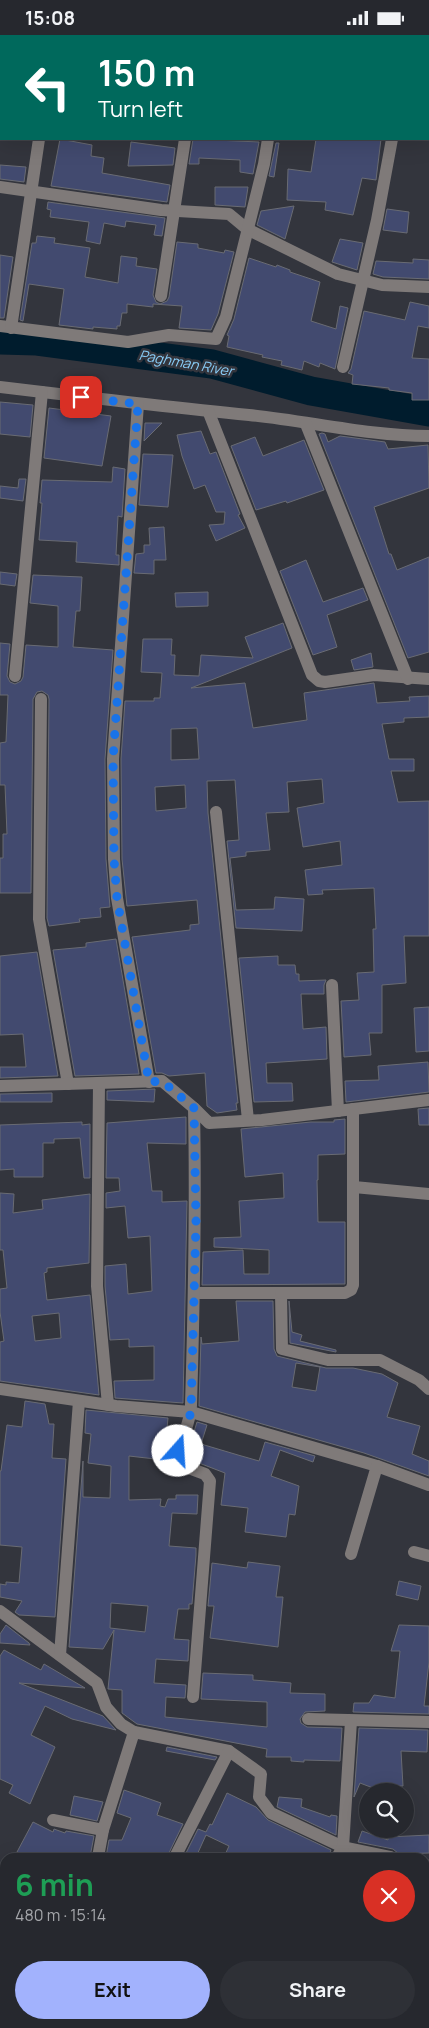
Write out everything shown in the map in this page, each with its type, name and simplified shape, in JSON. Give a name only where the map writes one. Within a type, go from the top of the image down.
[{"type":"street","points":[[39,140],[5,327],[128,342],[170,335],[216,339],[226,317],[264,164],[268,140]]},
{"type":"street","points":[[161,296],[185,140]]},
{"type":"street","points":[[343,367],[377,220],[392,140]]},
{"type":"street","points":[[0,187],[174,211],[229,214],[247,229],[338,274],[382,285],[429,287]]},
{"type":"street","points":[[0,387],[209,413],[250,415],[400,436],[429,436]]},
{"type":"street","points":[[15,676],[42,392]]},
{"type":"street","points":[[138,404],[113,759],[114,859],[117,898],[149,1082]]},
{"type":"street","points":[[209,413],[312,675],[319,681],[325,682],[374,675],[408,679],[429,679]]},
{"type":"street","points":[[306,424],[408,679]]},
{"type":"street","points":[[41,699],[39,919],[68,1084]]},
{"type":"street","points":[[216,812],[248,1120]]},
{"type":"street","points":[[332,985],[338,1111]]},
{"type":"street","points":[[0,1086],[162,1081],[209,1123],[429,1100]]},
{"type":"street","points":[[98,1083],[97,1286],[108,1405]]},
{"type":"street","points":[[193,1697],[210,1481],[205,1474],[178,1464],[178,1451],[191,1412],[196,1221],[194,1108]]},
{"type":"street","points":[[194,1293],[345,1293],[352,1290],[353,1109]]},
{"type":"street","points":[[354,1187],[429,1194]]},
{"type":"street","points":[[280,1293],[282,1349],[328,1361],[380,1360],[419,1380],[429,1389]]},
{"type":"street","points":[[0,1389],[108,1405],[191,1412],[377,1466],[429,1485]]},
{"type":"street","points":[[60,1655],[79,1401]]},
{"type":"street","points":[[351,1554],[377,1466]]},
{"type":"street","points":[[414,1553],[429,1556]]},
{"type":"street","points":[[0,1611],[97,1683],[106,1707],[121,1724],[134,1732],[229,1751],[261,1775],[259,1797],[271,1813],[340,1852],[351,1721]]},
{"type":"street","points":[[308,1719],[429,1722]]},
{"type":"street","points":[[99,1853],[103,1830],[134,1732]]},
{"type":"street","points":[[177,1853],[229,1751]]},
{"type":"street","points":[[53,1820],[103,1830]]},
{"type":"building","points":[[60,140],[92,145],[91,156],[104,158],[102,173],[170,185],[167,202],[51,186]]},
{"type":"building","points":[[193,140],[259,142],[253,174],[240,172],[240,160],[199,158],[199,164],[189,164]]},
{"type":"building","points":[[316,140],[381,140],[376,180],[362,178],[353,215],[325,210],[326,202],[287,200],[288,169],[311,172]]},
{"type":"building","points":[[131,142],[175,148],[173,165],[128,166]]},
{"type":"building","points":[[276,143],[279,143],[274,177],[269,176]]},
{"type":"building","points":[[0,165],[26,167],[24,182],[0,179]]},
{"type":"building","points":[[215,187],[248,187],[245,207],[215,205]]},
{"type":"building","points":[[48,202],[165,218],[162,236],[154,235],[156,225],[126,221],[125,227],[104,223],[100,244],[86,241],[89,222],[50,217],[51,210],[47,209]]},
{"type":"building","points":[[294,206],[285,239],[257,225],[261,211]]},
{"type":"building","points":[[387,209],[409,212],[407,233],[383,230]]},
{"type":"building","points":[[37,236],[55,238],[54,243],[90,248],[85,277],[118,283],[121,256],[137,258],[136,266],[157,269],[153,295],[156,302],[160,304],[167,301],[169,297],[177,242],[198,244],[198,248],[224,253],[225,250],[234,252],[218,314],[211,330],[179,328],[182,306],[153,304],[153,307],[127,304],[127,313],[122,313],[120,326],[117,326],[117,329],[93,327],[93,329],[59,325],[64,289],[29,284],[23,321],[20,320],[32,243],[36,243]]},
{"type":"building","points":[[340,239],[363,243],[357,270],[332,262]]},
{"type":"building","points":[[0,255],[13,257],[4,318],[0,318]]},
{"type":"building","points":[[249,258],[276,267],[277,265],[290,270],[290,272],[320,282],[311,321],[336,329],[340,306],[348,308],[335,369],[320,363],[319,367],[304,361],[302,370],[281,365],[282,361],[262,357],[263,355],[227,347],[229,336],[227,335],[234,319]]},
{"type":"building","points":[[413,259],[429,260],[429,279],[383,277],[373,274],[376,261],[413,263]]},
{"type":"building","points":[[410,302],[429,306],[429,328],[418,326],[412,358],[429,359],[429,400],[412,400],[412,393],[389,390],[389,388],[352,384],[353,375],[348,373],[351,369],[364,311],[405,320]]},
{"type":"building","points":[[0,402],[33,405],[30,437],[0,434]]},
{"type":"building","points":[[49,408],[111,416],[102,466],[44,458]]},
{"type":"building","points":[[145,423],[162,423],[144,441]]},
{"type":"building","points":[[201,431],[210,454],[216,452],[240,514],[238,515],[245,528],[216,541],[209,525],[224,524],[225,512],[216,512],[205,485],[194,489],[182,456],[177,435]]},
{"type":"building","points":[[319,434],[325,434],[328,442],[340,436],[385,442],[388,449],[428,445],[429,488],[374,507],[389,554],[391,554],[397,570],[429,557],[429,652],[408,658]]},
{"type":"building","points":[[255,437],[263,456],[304,440],[324,490],[287,503],[286,501],[256,510],[231,446]]},
{"type":"building","points":[[143,454],[173,455],[168,507],[139,505]]},
{"type":"building","points":[[113,467],[125,469],[122,517],[118,516],[116,555],[119,555],[119,565],[76,562],[77,542],[39,540],[42,480],[112,482]]},
{"type":"building","points":[[19,479],[26,479],[23,501],[0,498],[0,486],[18,488]]},
{"type":"building","points":[[164,527],[166,560],[154,560],[154,574],[134,573],[136,554],[144,553],[144,545],[150,545],[149,528]]},
{"type":"building","points":[[306,560],[323,602],[363,588],[368,600],[327,615],[337,647],[313,655],[280,571]]},
{"type":"building","points":[[0,572],[17,574],[15,586],[0,584]]},
{"type":"building","points":[[33,575],[82,577],[80,611],[76,611],[73,647],[113,650],[105,759],[106,859],[110,907],[100,908],[101,917],[79,919],[80,922],[49,926],[47,918],[49,699],[48,695],[42,691],[37,692],[33,699],[31,893],[0,893],[0,858],[3,858],[3,834],[7,834],[5,785],[0,785],[0,743],[6,742],[8,695],[0,695],[0,643],[10,644],[7,676],[10,682],[15,684],[21,681],[23,677],[26,645],[58,647],[58,606],[30,603]]},
{"type":"building","points":[[208,592],[208,606],[176,607],[175,593]]},
{"type":"building","points":[[283,623],[292,648],[191,688],[245,683],[253,728],[307,720],[304,693],[374,683],[377,703],[410,701],[409,697],[429,696],[429,717],[404,718],[404,722],[382,724],[389,759],[414,759],[414,771],[391,771],[398,802],[429,801],[429,936],[404,936],[406,983],[382,985],[382,1033],[369,1033],[371,1055],[344,1057],[341,1001],[359,1000],[357,973],[374,972],[373,929],[376,929],[374,888],[322,890],[323,894],[308,895],[305,870],[342,865],[340,841],[303,847],[297,808],[324,803],[322,779],[287,782],[289,812],[266,813],[270,850],[246,852],[246,856],[230,858],[236,910],[274,909],[275,897],[304,899],[302,931],[236,928],[227,841],[239,840],[235,780],[207,781],[208,813],[238,1103],[236,1103],[237,1110],[217,1113],[207,1106],[205,1073],[169,1076],[156,1073],[132,937],[190,930],[190,925],[199,924],[197,900],[127,906],[122,859],[121,759],[125,701],[154,701],[154,698],[160,698],[162,673],[141,672],[143,639],[172,639],[171,655],[175,655],[174,675],[199,676],[201,655],[253,658],[245,637]],"holes":[[[197,728],[199,759],[171,760],[171,729]],[[185,785],[186,808],[156,811],[155,787]]]},
{"type":"building","points":[[371,653],[373,667],[354,670],[351,660]]},
{"type":"building","points":[[116,939],[139,1074],[75,1076],[53,950],[86,947],[86,943]]},
{"type":"building","points":[[37,952],[58,1076],[0,1078],[0,1067],[26,1067],[23,1034],[0,1035],[0,956]]},
{"type":"building","points":[[278,956],[278,965],[295,965],[296,974],[299,974],[299,981],[326,980],[324,994],[301,994],[303,1029],[326,1027],[327,1059],[266,1063],[267,1083],[292,1083],[293,1101],[254,1102],[239,958]]},
{"type":"building","points":[[429,1007],[429,1051],[416,1052],[414,1008]]},
{"type":"building","points":[[428,1062],[429,1092],[346,1102],[345,1081],[379,1080],[378,1066]]},
{"type":"building","points":[[155,1089],[154,1102],[107,1100],[107,1091]]},
{"type":"building","points":[[52,1093],[52,1102],[0,1102],[0,1094]]},
{"type":"building","points":[[429,1108],[429,1125],[419,1125],[418,1109]]},
{"type":"building","points":[[186,1117],[186,1144],[147,1143],[152,1191],[162,1191],[162,1202],[187,1201],[183,1403],[115,1398],[114,1381],[154,1380],[154,1346],[129,1347],[129,1339],[110,1340],[105,1266],[126,1264],[128,1294],[152,1291],[150,1236],[128,1238],[125,1206],[106,1208],[106,1193],[120,1191],[119,1178],[106,1178],[107,1123]]},
{"type":"building","points":[[345,1119],[345,1154],[318,1155],[317,1180],[318,1222],[345,1222],[345,1284],[202,1285],[203,1252],[243,1250],[244,1274],[269,1274],[269,1250],[214,1247],[214,1238],[241,1237],[239,1201],[284,1198],[283,1173],[245,1177],[241,1129],[311,1122],[334,1122],[334,1120]]},
{"type":"building","points":[[82,1122],[82,1125],[90,1124],[90,1178],[84,1178],[80,1138],[54,1139],[54,1143],[43,1143],[43,1177],[14,1177],[14,1169],[0,1170],[0,1125]]},
{"type":"building","points":[[0,1193],[14,1194],[13,1213],[43,1209],[42,1200],[90,1194],[89,1263],[47,1268],[47,1272],[44,1273],[47,1300],[90,1295],[99,1395],[0,1381],[0,1342],[4,1341],[0,1312],[0,1289],[7,1288],[3,1250],[0,1250]],"holes":[[[59,1313],[61,1338],[35,1341],[32,1316]]]},
{"type":"building","points":[[236,1301],[273,1301],[274,1349],[277,1356],[326,1368],[353,1368],[382,1374],[398,1383],[387,1417],[420,1426],[412,1454],[429,1461],[429,1476],[364,1453],[199,1406],[201,1337],[202,1344],[239,1341]],"holes":[[[296,1363],[320,1367],[316,1391],[292,1387]]]},
{"type":"building","points":[[289,1301],[292,1332],[302,1335],[300,1341],[336,1350],[336,1352],[290,1343]]},
{"type":"building","points":[[25,1401],[45,1404],[49,1424],[54,1424],[52,1458],[66,1459],[55,1617],[19,1615],[15,1612],[22,1601],[0,1597],[0,1584],[6,1585],[6,1582],[19,1583],[22,1547],[0,1545],[0,1471],[7,1425],[22,1427]]},
{"type":"building","points":[[86,1410],[168,1418],[164,1460],[129,1456],[129,1500],[161,1499],[160,1506],[165,1507],[168,1499],[176,1499],[176,1495],[198,1495],[197,1514],[172,1513],[169,1546],[196,1548],[196,1555],[192,1604],[189,1604],[189,1609],[178,1609],[174,1639],[189,1640],[188,1661],[156,1659],[154,1683],[186,1685],[185,1698],[166,1697],[165,1717],[267,1727],[267,1702],[201,1699],[203,1673],[253,1675],[253,1680],[291,1683],[290,1693],[325,1694],[325,1711],[305,1712],[300,1719],[301,1723],[307,1727],[342,1728],[340,1761],[304,1760],[304,1762],[291,1761],[291,1757],[266,1757],[267,1749],[137,1724],[122,1713],[122,1690],[108,1689],[114,1630],[103,1649],[69,1647],[83,1461],[83,1497],[110,1498],[111,1466],[88,1463],[91,1434],[85,1433]],"holes":[[[111,1603],[148,1606],[145,1632],[110,1628]]]},
{"type":"building","points":[[197,1422],[207,1425],[201,1444],[238,1455],[259,1461],[265,1442],[315,1456],[313,1462],[280,1450],[271,1476],[299,1486],[295,1515],[289,1514],[286,1537],[245,1532],[248,1508],[221,1505],[225,1473],[186,1458]]},
{"type":"building","points":[[248,1562],[280,1566],[276,1597],[283,1597],[278,1647],[210,1638],[214,1606],[208,1606],[212,1563],[247,1568]]},
{"type":"building","points":[[399,1581],[421,1586],[418,1600],[396,1595]]},
{"type":"building","points":[[6,1625],[30,1645],[0,1643],[0,1634]]},
{"type":"building","points":[[399,1625],[429,1626],[429,1662],[424,1706],[429,1706],[429,1714],[353,1712],[354,1703],[369,1703],[374,1695],[395,1698],[400,1651],[391,1651]]},
{"type":"building","points":[[4,1650],[41,1670],[44,1664],[85,1688],[19,1683],[103,1716],[116,1730],[72,1719],[45,1706],[31,1735],[55,1747],[30,1804],[9,1793],[13,1785],[0,1779],[0,1656]]},
{"type":"building","points":[[359,1728],[428,1730],[427,1752],[401,1751],[403,1783],[359,1783],[354,1797]]},
{"type":"building","points":[[167,1747],[217,1757],[215,1760],[166,1751]]},
{"type":"building","points":[[124,1790],[161,1803],[157,1815],[183,1824],[169,1853],[107,1853],[109,1840],[122,1840],[131,1818],[117,1813]]},
{"type":"building","points":[[227,1793],[256,1807],[268,1820],[331,1850],[330,1853],[226,1853],[229,1846],[206,1835],[198,1853],[186,1853],[198,1829],[206,1832],[210,1824],[212,1825]]},
{"type":"building","points":[[74,1796],[103,1802],[97,1821],[70,1815]]},
{"type":"building","points":[[279,1797],[302,1799],[301,1807],[330,1817],[331,1815],[337,1816],[336,1835],[277,1807]]},
{"type":"building","points":[[33,1822],[53,1832],[54,1829],[65,1833],[66,1831],[94,1836],[91,1853],[17,1852]]},
{"type":"building","points":[[429,1835],[429,1853],[398,1853],[393,1849],[358,1842],[359,1838],[382,1838],[388,1840],[388,1838],[414,1838],[414,1836]]},
{"type":"waterway","name":"Paghman River","points":[[0,340],[37,341],[212,364],[311,391],[429,412]]},
{"type":"route","points":[[81,397],[138,404],[113,759],[114,859],[117,898],[149,1082],[162,1081],[194,1108],[196,1221],[191,1412],[178,1451]]}]
